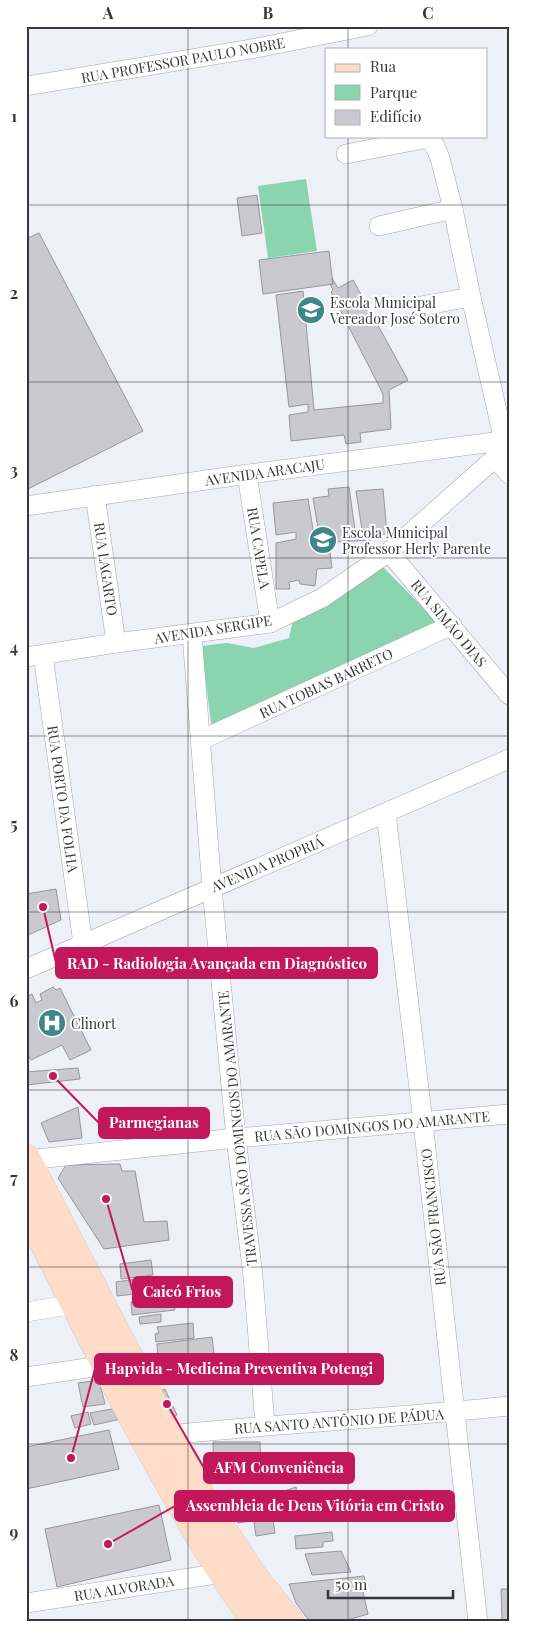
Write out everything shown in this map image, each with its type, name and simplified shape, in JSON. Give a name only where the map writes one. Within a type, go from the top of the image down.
[{"type":"main road","points":[[27,1159],[201,1497],[252,1576],[290,1622]]},
{"type":"main road","points":[[26,1208],[169,1484],[222,1573],[257,1622]]},
{"type":"street","name":"RUA PROFESSOR PAULO NOBRE","points":[[26,86],[251,49],[368,26]]},
{"type":"street","points":[[346,154],[423,139],[429,140],[435,146],[440,158],[453,209],[471,297],[506,440],[495,458],[509,474]]},
{"type":"street","points":[[378,226],[453,209]]},
{"type":"street","points":[[421,306],[471,297]]},
{"type":"street","name":"AVENIDA ARACAJU","points":[[26,506],[247,474],[506,440]]},
{"type":"street","name":"AVENIDA SERGIPE","points":[[34,656],[116,643],[270,623],[322,598],[389,552],[495,458]]},
{"type":"street","name":"RUA CAPELA","points":[[247,474],[270,623]]},
{"type":"street","name":"RUA LAGARTO","points":[[95,495],[116,643]]},
{"type":"street","name":"RUA SIMÃO DIAS","points":[[389,552],[509,694]]},
{"type":"street","name":"RUA TOBIAS BARRETO","points":[[201,740],[452,625]]},
{"type":"street","name":"TRAVESSA SÃO DOMINGOS DO AMARANTE","points":[[192,634],[212,888],[236,1138],[253,1276],[265,1425]]},
{"type":"street","name":"RUA PORTO DA FOLHA","points":[[34,656],[82,944]]},
{"type":"street","name":"AVENIDA PROPRIÁ","points":[[26,969],[509,759]]},
{"type":"street","name":"RUA SÃO FRANCISCO","points":[[386,813],[423,1122],[478,1622]]},
{"type":"street","name":"RUA SÃO DOMINGOS DO AMARANTE","points":[[27,1159],[509,1114]]},
{"type":"street","points":[[26,1312],[75,1304]]},
{"type":"street","points":[[26,1377],[107,1366]]},
{"type":"street","name":"RUA SANTO ANTÔNIO DE PÁDUA","points":[[168,1435],[265,1425],[455,1412],[509,1406]]},
{"type":"street","name":"RUA ALVORADA","points":[[26,1603],[222,1573]]},
{"type":"green space","points":[[306,179],[317,251],[268,258],[258,186]]},
{"type":"green space","points":[[382,566],[437,622],[212,730],[201,646],[227,643],[254,648],[289,638],[293,620]]},
{"type":"building","points":[[257,195],[262,233],[242,236],[237,198]]},
{"type":"building","points":[[39,233],[143,431],[26,490],[26,239]]},
{"type":"building","points":[[329,251],[333,284],[263,294],[259,260]]},
{"type":"building","points":[[332,278],[338,288],[353,280],[408,380],[389,390],[391,429],[360,433],[361,442],[346,444],[344,435],[291,441],[289,415],[308,412],[308,404],[289,407],[276,295],[303,291],[314,410],[383,403],[383,394],[331,292],[333,290],[330,284],[333,284]]},
{"type":"building","points":[[349,487],[356,537],[363,536],[356,491],[383,489],[387,534],[371,535],[371,540],[336,542],[329,545],[332,568],[317,569],[315,586],[300,584],[299,580],[289,582],[290,589],[276,589],[276,543],[296,539],[296,532],[276,535],[273,503],[308,499],[316,547],[321,546],[313,498],[329,496],[328,489]]},
{"type":"building","points":[[56,889],[61,920],[26,936],[26,894]]},
{"type":"building","name":"Clinort","points":[[53,987],[56,990],[60,988],[91,1050],[70,1060],[62,1045],[31,1060],[26,1052],[26,997],[32,994],[36,1003],[42,1000],[40,994]]},
{"type":"building","points":[[78,1068],[80,1079],[26,1085],[26,1072]]},
{"type":"building","points":[[78,1107],[82,1138],[49,1142],[41,1123]]},
{"type":"building","points":[[120,1164],[122,1171],[135,1171],[144,1222],[167,1221],[169,1240],[104,1249],[58,1178],[66,1165]]},
{"type":"building","points":[[151,1260],[153,1275],[121,1279],[120,1264]]},
{"type":"building","points":[[150,1277],[152,1292],[117,1296],[116,1282]]},
{"type":"building","points":[[173,1297],[175,1310],[132,1315],[131,1302]]},
{"type":"building","points":[[161,1314],[161,1322],[140,1324],[139,1317]]},
{"type":"building","points":[[193,1323],[194,1338],[156,1342],[155,1334],[159,1333],[157,1327]]},
{"type":"building","points":[[212,1337],[214,1353],[158,1360],[157,1344]]},
{"type":"building","points":[[99,1380],[105,1404],[83,1407],[78,1383]]},
{"type":"building","points":[[165,1389],[177,1415],[170,1418],[158,1392]]},
{"type":"building","points":[[117,1408],[121,1419],[94,1425],[90,1413]]},
{"type":"building","points":[[88,1412],[91,1424],[75,1428],[71,1416]]},
{"type":"building","points":[[109,1430],[119,1469],[26,1489],[26,1447]]},
{"type":"building","points":[[213,1442],[260,1442],[261,1477],[230,1478],[230,1482],[214,1482]]},
{"type":"building","points":[[296,1487],[299,1514],[238,1523],[233,1509]]},
{"type":"building","points":[[159,1505],[171,1560],[57,1587],[45,1529]]},
{"type":"building","points":[[273,1519],[275,1533],[256,1536],[254,1522]]},
{"type":"building","points":[[332,1532],[333,1541],[323,1542],[323,1547],[296,1549],[295,1536]]},
{"type":"building","points":[[341,1551],[351,1572],[312,1575],[305,1554]]},
{"type":"building","points":[[364,1576],[365,1581],[361,1583],[368,1614],[341,1622],[310,1622],[296,1603],[289,1584]]},
{"type":"building","points":[[501,1589],[509,1589],[509,1622],[497,1622],[502,1621]]},
{"type":"place","name":"Escola Municipal Vereador José Sotero","points":[[311,310]]},
{"type":"place","name":"Escola Municipal Professor Herly Parente","points":[[323,540]]},
{"type":"place","name":"RAD - Radiologia Avançada em Diagnóstico","points":[[43,907]]},
{"type":"place","name":"Clinort","points":[[52,1023]]},
{"type":"place","name":"Parmegianas","points":[[53,1076]]},
{"type":"place","name":"Caicó Frios","points":[[106,1199]]},
{"type":"place","name":"AFM Conveniência","points":[[167,1404]]},
{"type":"place","name":"Hapvida - Medicina Preventiva Potengi","points":[[71,1458]]},
{"type":"place","name":"Assembleia de Deus Vitória em Cristo","points":[[108,1544]]}]
